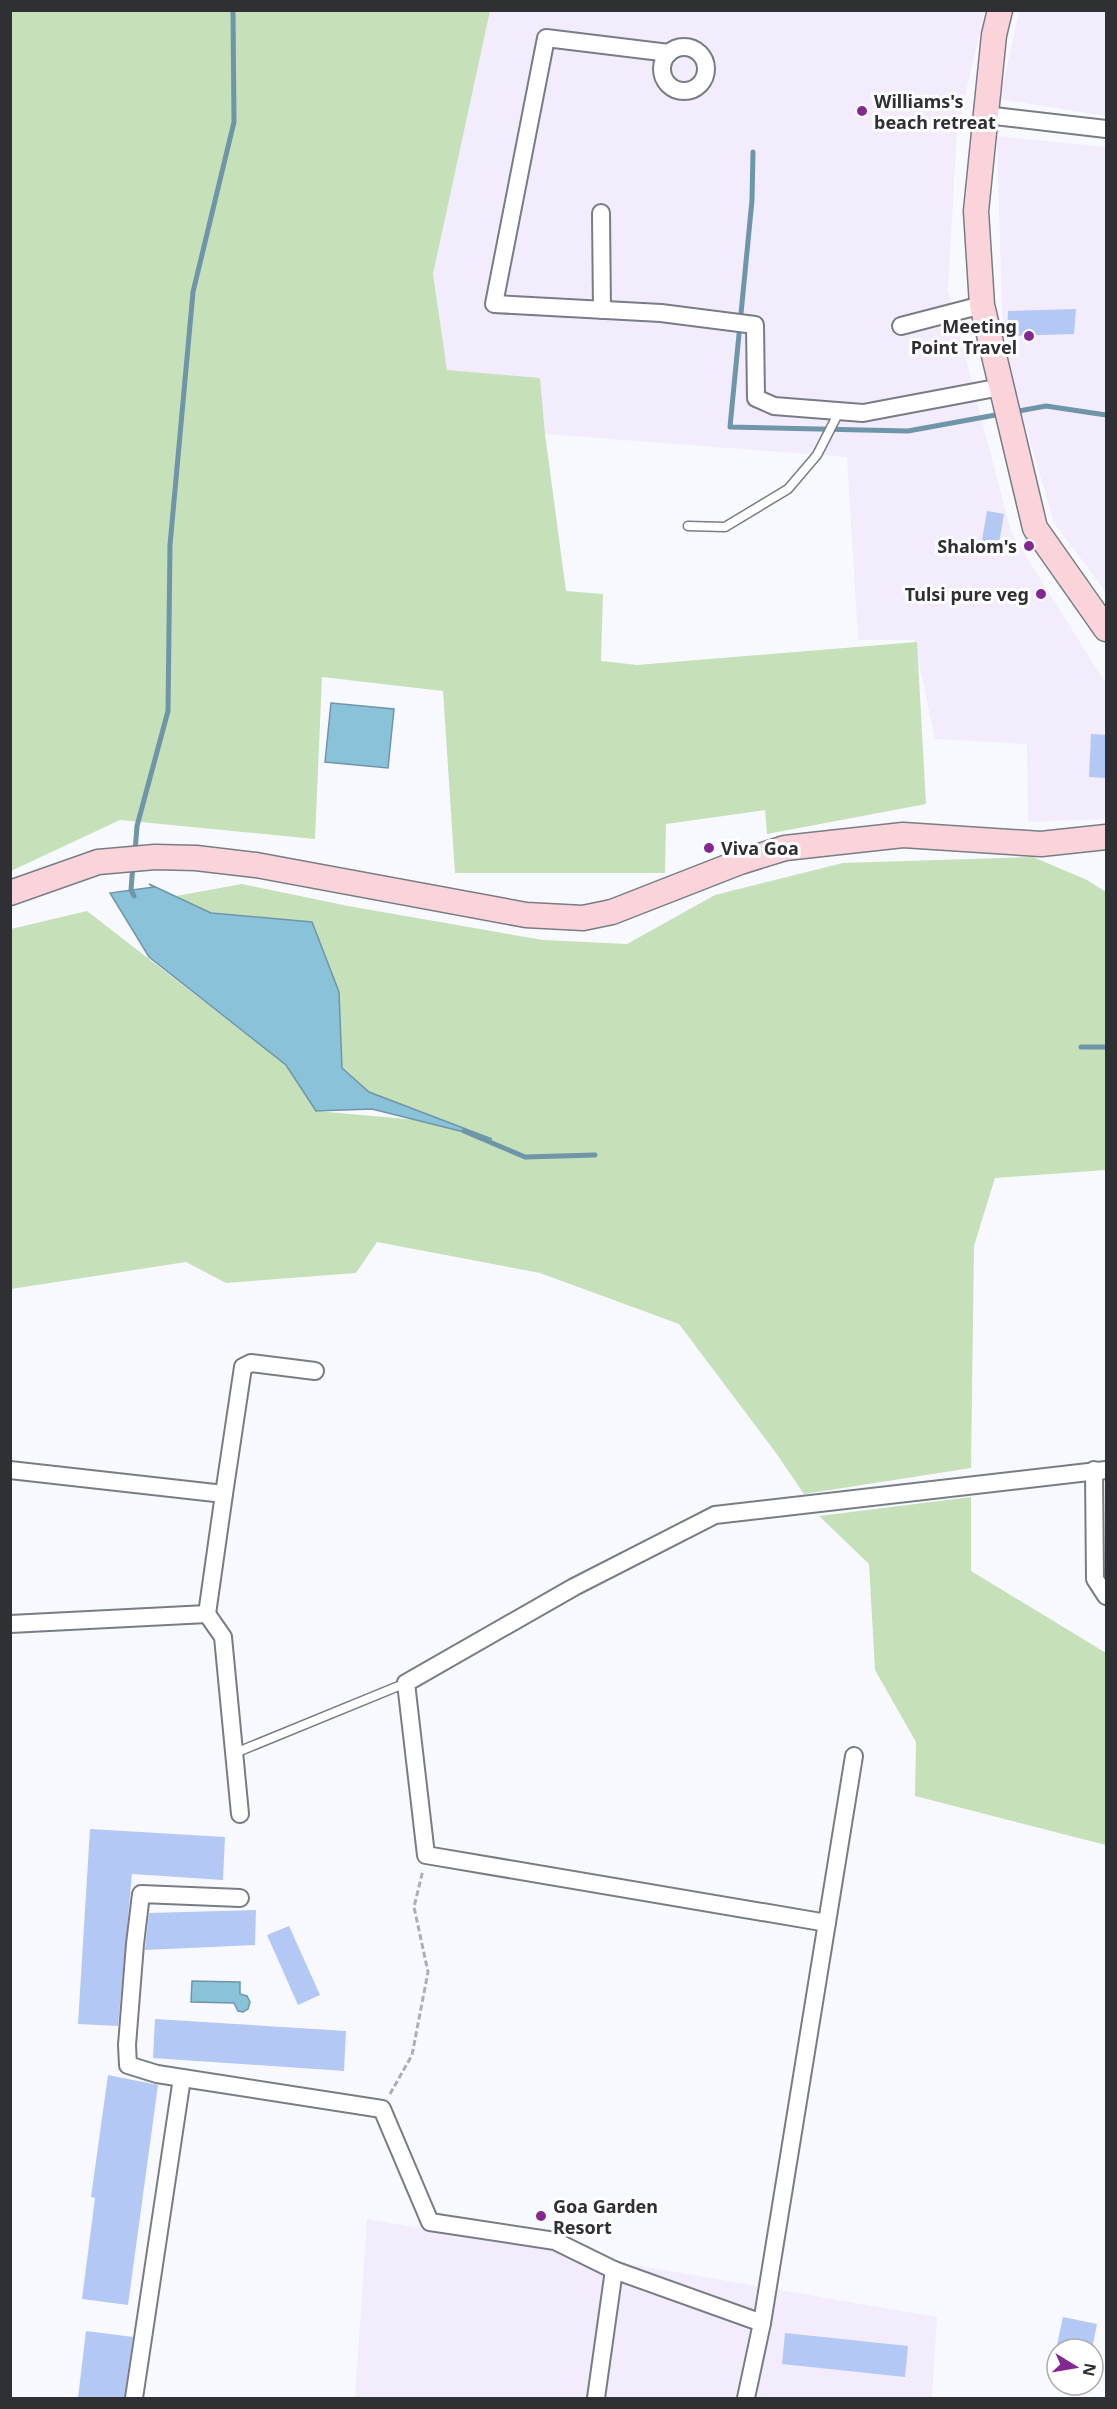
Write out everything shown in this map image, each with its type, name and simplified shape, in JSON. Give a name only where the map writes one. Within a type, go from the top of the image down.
[{"type":"street","points":[[1000,10],[994,35],[976,211],[982,305],[1035,528],[1107,629]]},
{"type":"street","points":[[669,53],[546,38],[494,304],[661,313],[755,326],[756,398],[774,406],[863,413],[1001,387]]},
{"type":"street","points":[[986,115],[1107,129]]},
{"type":"street","points":[[601,213],[602,310]]},
{"type":"street","points":[[901,326],[982,305]]},
{"type":"street","points":[[10,893],[98,862],[155,857],[196,858],[256,865],[526,915],[583,918],[612,912],[740,862],[785,848],[903,835],[1041,844],[1107,837]]},
{"type":"street","points":[[240,1814],[223,1637],[207,1614],[243,1367],[251,1362],[315,1371]]},
{"type":"street","points":[[10,1470],[224,1494]]},
{"type":"street","points":[[827,1923],[426,1855],[406,1683],[574,1587],[715,1515],[1100,1470],[1095,1579],[1107,1596]]},
{"type":"street","points":[[10,1624],[207,1614]]},
{"type":"street","points":[[746,2398],[762,2324],[854,1756]]},
{"type":"street","points":[[240,1898],[141,1894],[127,2045],[128,2065],[157,2074],[382,2109],[430,2222],[555,2241],[614,2270],[762,2324]]},
{"type":"street","points":[[134,2398],[182,2078]]},
{"type":"street","points":[[596,2398],[614,2270]]},
{"type":"lane","points":[[688,526],[725,527],[788,489],[817,455],[839,412]]},
{"type":"lane","points":[[234,1753],[406,1683]]},
{"type":"path","points":[[382,2109],[412,2055],[428,1972],[414,1907],[426,1855]]},
{"type":"shaded area","points":[[490,11],[985,11],[957,130],[948,290],[1011,532],[1106,684],[1106,819],[1028,822],[1027,744],[935,739],[914,640],[858,640],[847,457],[545,434],[540,378],[447,371],[433,274]]},
{"type":"shaded area","points":[[1019,11],[1106,11],[1106,116],[1000,99]]},
{"type":"shaded area","points":[[997,136],[1106,147],[1106,592],[1054,523],[1003,349]]},
{"type":"shaded area","points":[[367,2219],[937,2317],[932,2398],[355,2398]]},
{"type":"green space","points":[[10,11],[490,11],[433,274],[447,370],[540,378],[545,434],[566,591],[603,594],[601,661],[637,665],[917,642],[926,804],[767,834],[765,810],[666,824],[665,873],[455,873],[443,691],[322,677],[315,839],[120,820],[11,871]]},
{"type":"green space","points":[[1033,857],[1087,880],[1106,892],[1106,1170],[995,1178],[974,1246],[971,1468],[804,1494],[679,1324],[540,1273],[377,1242],[356,1273],[226,1283],[186,1262],[11,1289],[11,929],[87,911],[286,1065],[316,1111],[442,1122],[369,1092],[342,1068],[339,992],[312,922],[211,913],[176,896],[242,884],[348,906],[543,940],[627,944],[715,895],[843,863]]},
{"type":"green space","points":[[971,1497],[971,1571],[1106,1653],[1106,1845],[915,1796],[916,1742],[875,1670],[869,1564],[819,1516]]},
{"type":"water","points":[[331,703],[394,709],[388,768],[325,762]]},
{"type":"water","points":[[149,884],[211,913],[312,922],[339,992],[342,1068],[369,1092],[492,1139],[372,1109],[316,1111],[286,1065],[149,957],[110,893],[154,887]]},
{"type":"water","points":[[192,1981],[240,1982],[240,1994],[247,1996],[250,2002],[248,2009],[243,2012],[238,2011],[234,2003],[191,2002]]},
{"type":"building","points":[[1076,309],[1074,334],[1007,336],[1008,311]]},
{"type":"building","points":[[987,511],[1004,514],[998,549],[981,546]]},
{"type":"building","points":[[1091,734],[1107,735],[1107,778],[1089,777]]},
{"type":"building","points":[[90,1829],[225,1837],[223,1880],[132,1874],[118,2026],[78,2024]]},
{"type":"building","points":[[256,1910],[255,1945],[145,1950],[149,1913]]},
{"type":"building","points":[[289,1926],[320,1995],[298,2005],[267,1935]]},
{"type":"building","points":[[155,2019],[346,2031],[344,2071],[153,2058]]},
{"type":"building","points":[[108,2075],[158,2085],[128,2305],[82,2299],[95,2198],[91,2197]]},
{"type":"building","points":[[1063,2317],[1097,2324],[1094,2337],[1059,2337]]},
{"type":"building","points":[[86,2331],[133,2337],[124,2398],[78,2398]]},
{"type":"building","points":[[785,2333],[908,2346],[905,2377],[782,2364]]},
{"type":"waterway","points":[[135,852],[137,826],[168,711],[170,545],[193,292],[234,122],[233,10]]},
{"type":"waterway","points":[[753,152],[752,200],[730,427],[908,431],[1001,414]]},
{"type":"waterway","points":[[1013,412],[1046,406],[1106,415]]},
{"type":"waterway","points":[[133,864],[131,890],[134,896]]},
{"type":"waterway","points":[[1081,1047],[1106,1047]]},
{"type":"waterway","points":[[464,1131],[525,1157],[595,1155]]},
{"type":"place","name":"Williams's beach retreat","points":[[862,111]]},
{"type":"place","name":"Meeting Point Travel","points":[[1029,336]]},
{"type":"place","name":"Shalom's","points":[[1029,546]]},
{"type":"place","name":"Tulsi pure veg","points":[[1041,594]]},
{"type":"place","name":"Viva Goa","points":[[709,848]]},
{"type":"place","name":"Goa Garden Resort","points":[[541,2216]]}]
